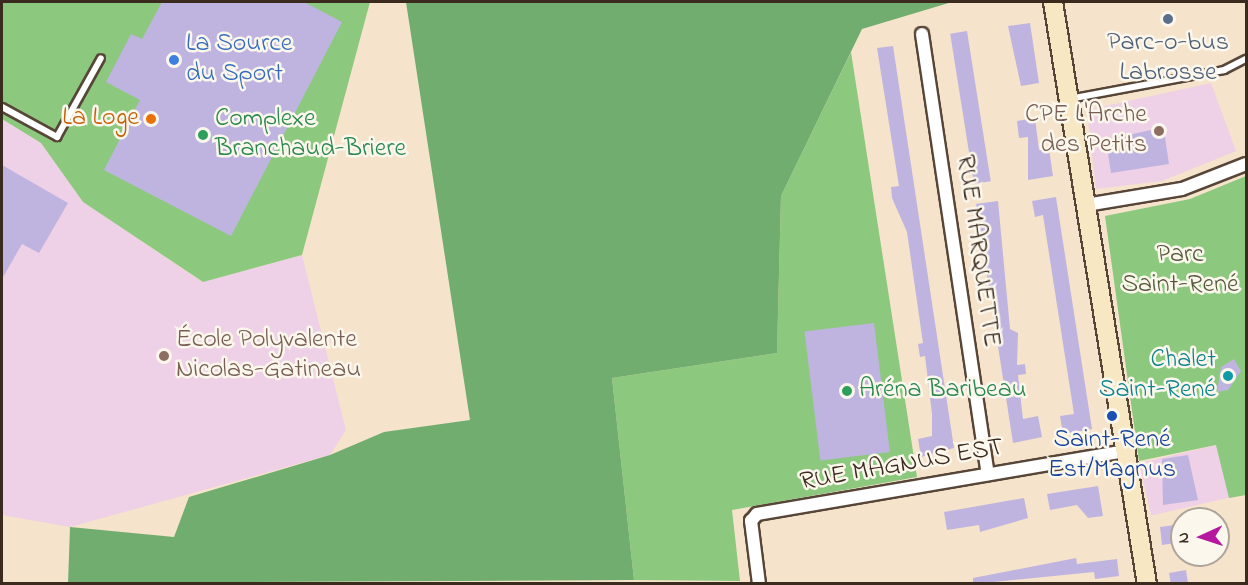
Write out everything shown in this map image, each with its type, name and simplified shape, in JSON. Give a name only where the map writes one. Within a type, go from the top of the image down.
[{"type":"street","points":[[1053,2],[1147,584]]},
{"type":"street","name":"RUE MARQUETTE","points":[[922,34],[988,474]]},
{"type":"street","points":[[1086,205],[1182,189],[1246,164]]},
{"type":"street","name":"RUE MAGNUS EST","points":[[759,584],[751,521],[757,513],[1125,451]]},
{"type":"lane","points":[[2,107],[57,137],[101,58]]},
{"type":"lane","points":[[1068,99],[1224,70],[1246,59]]},
{"type":"shaded area","name":"CPE L'Arche des Petits","points":[[1211,83],[1236,151],[1162,181],[1096,189],[1087,110]]},
{"type":"shaded area","name":"École Polyvalente Nicolas-Gatineau","points":[[2,119],[41,143],[83,202],[202,282],[302,255],[346,430],[330,455],[70,527],[2,515]]},
{"type":"shaded area","points":[[1217,445],[1229,498],[1189,507],[1170,507],[1170,511],[1151,516],[1139,463]]},
{"type":"green space","points":[[2,2],[370,2],[302,255],[203,282],[83,202],[41,143],[2,119]]},
{"type":"green space","points":[[406,2],[952,2],[862,29],[781,196],[777,353],[612,378],[634,580],[68,583],[70,527],[174,537],[189,497],[330,455],[384,432],[470,420]]},
{"type":"green space","points":[[851,52],[917,477],[732,510],[740,581],[634,580],[612,378],[777,353],[781,196]]},
{"type":"green space","name":"Parc Saint-René","points":[[1246,176],[1246,495],[1229,498],[1216,445],[1139,461],[1105,216],[1190,199]]},
{"type":"building","name":"Complexe Branchaud-Briere","points":[[162,2],[304,2],[342,22],[231,236],[104,170],[140,100],[106,82],[131,34],[142,39]]},
{"type":"building","points":[[1030,23],[1039,83],[1021,86],[1008,26]]},
{"type":"building","points":[[967,31],[991,181],[974,184],[950,34]]},
{"type":"building","points":[[893,46],[954,448],[921,457],[918,439],[932,436],[932,414],[925,356],[920,357],[918,344],[923,343],[907,232],[892,198],[891,187],[899,186],[877,48]]},
{"type":"building","points":[[1035,118],[1039,150],[1049,149],[1053,176],[1028,180],[1028,137],[1019,138],[1017,121]]},
{"type":"building","points":[[1155,129],[1164,131],[1169,164],[1111,173],[1106,140]]},
{"type":"building","points":[[2,165],[68,203],[39,253],[22,244],[2,279]]},
{"type":"building","points":[[1056,197],[1092,429],[1063,434],[1060,416],[1074,414],[1043,215],[1035,217],[1032,201]]},
{"type":"building","points":[[998,201],[1010,329],[1018,333],[1017,365],[1025,364],[1026,374],[1018,375],[1023,419],[1038,416],[1042,437],[1013,443],[976,204]]},
{"type":"building","name":"Aréna Baribeau","points":[[874,323],[890,452],[820,461],[805,332]]},
{"type":"building","name":"Chalet Saint-René","points":[[1234,359],[1241,371],[1228,390],[1217,392],[1221,367]]},
{"type":"building","points":[[1188,455],[1198,500],[1163,505],[1162,459]]},
{"type":"building","points":[[1098,486],[1103,516],[1088,518],[1077,505],[1050,510],[1047,494]]},
{"type":"building","points":[[1024,498],[1028,518],[980,532],[979,525],[947,530],[944,512]]},
{"type":"building","points":[[1170,526],[1170,544],[1162,545],[1160,527]]},
{"type":"building","points":[[1076,558],[1077,564],[1117,559],[1119,576],[1095,579],[1094,572],[973,584],[973,578]]},
{"type":"building","points":[[1186,570],[1188,584],[1171,584],[1169,573]]},
{"type":"place","name":"Parc-o-bus Labrosse","points":[[1168,19]]},
{"type":"place","name":"La Source du Sport","points":[[174,60]]},
{"type":"place","name":"La Loge","points":[[151,119]]},
{"type":"place","name":"CPE L'Arche des Petits","points":[[1159,131]]},
{"type":"place","name":"Complexe Branchaud-Briere","points":[[203,135]]},
{"type":"place","name":"École Polyvalente Nicolas-Gatineau","points":[[164,356]]},
{"type":"place","name":"Chalet Saint-René","points":[[1228,376]]},
{"type":"place","name":"Aréna Baribeau","points":[[847,391]]},
{"type":"place","name":"Saint-René Est/Magnus","points":[[1112,416]]}]
